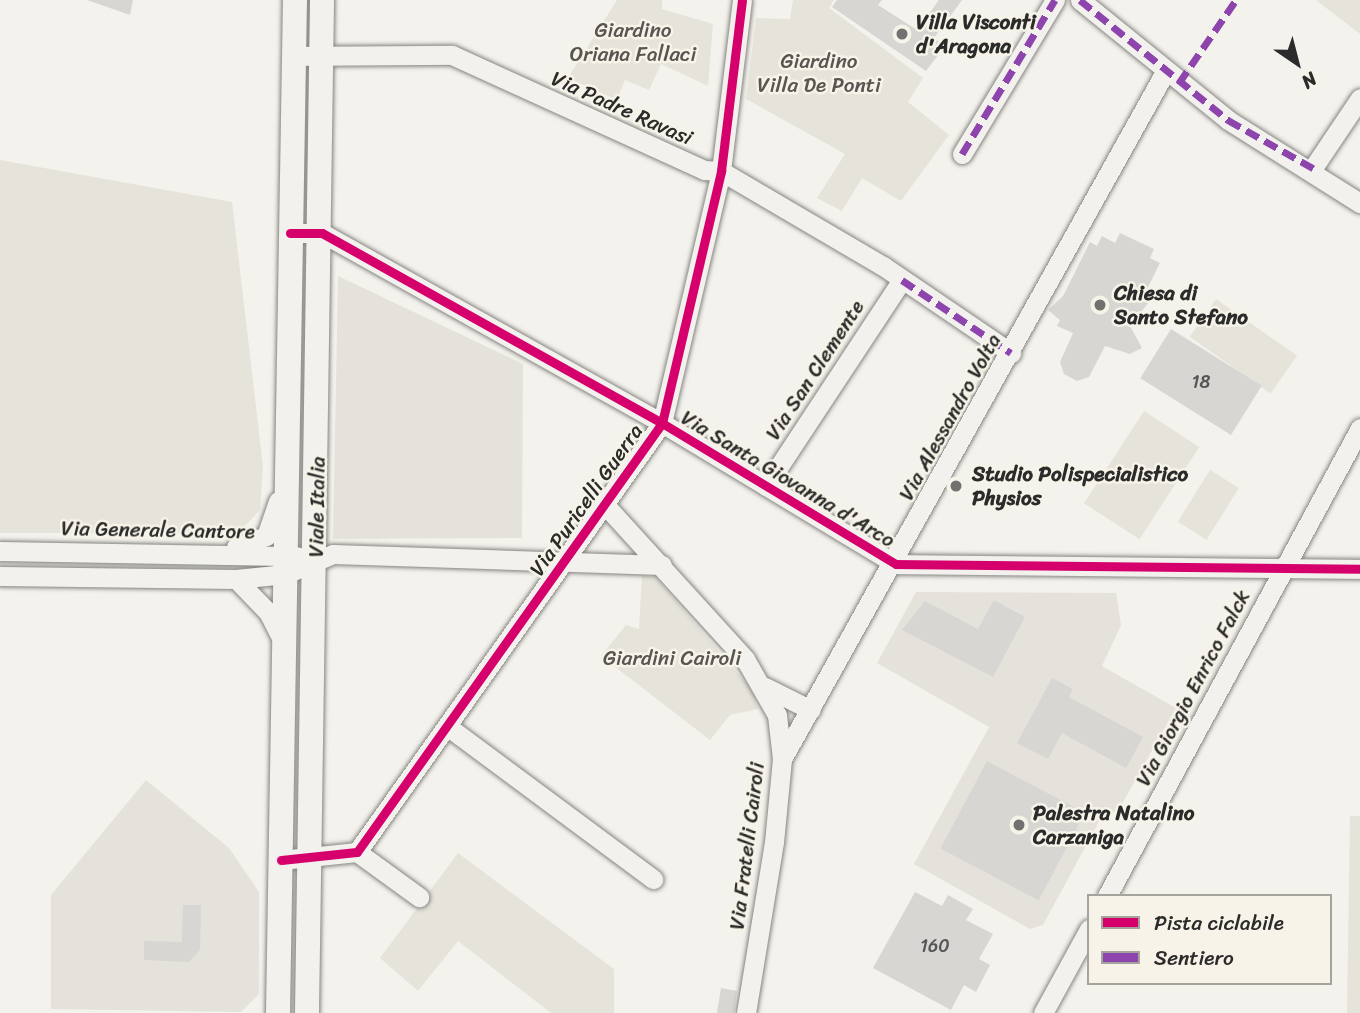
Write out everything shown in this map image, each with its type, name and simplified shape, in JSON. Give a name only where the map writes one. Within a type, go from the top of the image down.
[{"type":"main road","name":"Viale Italia","points":[[278,1013],[295,0]]},
{"type":"main road","name":"Viale Italia","points":[[307,1013],[307,861],[322,233],[322,0]]},
{"type":"street","name":"Via Puricelli Guerra","points":[[356,852],[662,423],[721,171],[742,0]]},
{"type":"street","points":[[962,154],[1055,0]]},
{"type":"street","points":[[1080,0],[1165,72],[1228,120],[1313,168],[1360,203]]},
{"type":"street","name":"Via Padre Ravasi","points":[[295,56],[452,55],[704,170],[721,171],[902,281],[1012,353]]},
{"type":"street","name":"Via Alessandro Volta","points":[[782,759],[896,564],[1165,72]]},
{"type":"street","points":[[1313,168],[1360,98]]},
{"type":"street","name":"Via Santa Giovanna d'Arco","points":[[290,233],[322,233],[662,423],[896,564],[1286,566],[1360,569]]},
{"type":"street","name":"Via San Clemente","points":[[766,485],[902,281]]},
{"type":"street","name":"Viale Italia","points":[[205,554],[259,542],[276,522],[279,440],[287,419]]},
{"type":"street","name":"Via Giorgio Enrico Falck","points":[[1108,894],[1360,428]]},
{"type":"street","name":"Via Fratelli Cairoli","points":[[605,505],[662,565],[765,687],[777,715],[782,759],[746,1013]]},
{"type":"street","name":"Via Generale Cantore","points":[[0,551],[205,554],[286,564]]},
{"type":"street","name":"Via Generale Cantore","points":[[0,576],[236,579],[286,564],[316,559],[567,557],[662,565]]},
{"type":"street","points":[[236,579],[268,612],[285,647]]},
{"type":"street","name":"Via Fratelli Cairoli","points":[[765,687],[811,710]]},
{"type":"street","points":[[447,726],[653,879]]},
{"type":"street","points":[[281,860],[307,861],[356,852],[419,897]]},
{"type":"street","points":[[1043,1013],[1087,933]]},
{"type":"shaded area","points":[[338,276],[523,364],[522,538],[333,539]]},
{"type":"shaded area","points":[[916,592],[1116,593],[1121,625],[1102,666],[1176,708],[1118,811],[1102,816],[1043,925],[1030,929],[914,864],[989,727],[877,663]]},
{"type":"shaded area","points":[[146,780],[229,848],[259,892],[259,994],[241,1012],[51,1009],[51,895]]},
{"type":"green space","name":"Giardino Oriana Fallaci","points":[[617,0],[662,0],[662,9],[713,24],[708,86],[661,64],[649,90],[625,80],[617,100],[568,78]]},
{"type":"green space","name":"Giardino Villa De Ponti","points":[[793,0],[834,0],[829,8],[923,78],[908,102],[949,135],[901,201],[862,178],[842,211],[817,198],[845,154],[746,99],[756,18],[790,19]]},
{"type":"green space","points":[[1316,0],[1360,0],[1360,34]]},
{"type":"green space","points":[[0,160],[232,202],[263,466],[260,510],[238,533],[0,533]]},
{"type":"green space","points":[[1216,299],[1297,356],[1271,393],[1190,337]]},
{"type":"green space","points":[[1144,411],[1199,447],[1139,539],[1084,503]]},
{"type":"green space","points":[[1210,470],[1239,488],[1207,540],[1178,522]]},
{"type":"green space","name":"Giardini Cairoli","points":[[642,575],[655,577],[752,690],[758,709],[730,715],[710,740],[601,656],[626,625],[639,629]]},
{"type":"green space","points":[[1350,816],[1360,816],[1360,1013],[1347,1013]]},
{"type":"green space","points":[[458,853],[614,969],[614,1013],[551,1013],[458,941],[418,991],[380,958]]},
{"type":"building","points":[[87,0],[133,0],[130,15]]},
{"type":"building","name":"Villa Visconti d'Aragona","points":[[837,0],[882,0],[878,5],[917,30],[939,0],[962,0],[934,38],[945,46],[926,71],[832,7]]},
{"type":"building","name":"Chiesa di Santo Stefano","points":[[1120,233],[1154,249],[1150,258],[1160,263],[1147,289],[1156,293],[1130,326],[1142,348],[1130,354],[1105,346],[1089,377],[1077,381],[1064,374],[1060,362],[1073,333],[1057,326],[1060,320],[1048,310],[1063,296],[1090,242],[1097,246],[1102,236],[1115,243]]},
{"type":"building","points":[[1171,329],[1262,386],[1231,435],[1140,378]]},
{"type":"building","points":[[994,600],[1025,617],[993,677],[902,630],[925,601],[978,629]]},
{"type":"building","points":[[1052,678],[1073,689],[1069,697],[1143,737],[1126,768],[1062,733],[1048,759],[1017,743]]},
{"type":"building","name":"Palestra Natalino Carzaniga","points":[[987,761],[1085,813],[1039,901],[941,848]]},
{"type":"building","points":[[915,892],[942,906],[948,895],[973,909],[966,920],[993,934],[979,959],[990,965],[976,992],[964,985],[951,1010],[873,968]]},
{"type":"building","points":[[183,905],[201,905],[200,950],[189,962],[144,960],[144,941],[182,942]]},
{"type":"building","points":[[721,988],[737,991],[734,1013],[717,1013]]},
{"type":"marked path","points":[[962,154],[1055,0]]},
{"type":"marked path","points":[[1080,0],[1228,120],[1313,168]]},
{"type":"marked path","points":[[1179,83],[1236,0]]},
{"type":"marked path","points":[[902,280],[1011,353]]},
{"type":"cycle path","points":[[281,860],[357,852],[662,423],[721,171],[742,0]]},
{"type":"cycle path","points":[[290,233],[322,233],[662,423],[896,564],[1360,569]]},
{"type":"place","name":"Villa Visconti d'Aragona","points":[[902,34]]},
{"type":"place","name":"Chiesa di Santo Stefano","points":[[1100,305]]},
{"type":"place","name":"Studio Polispecialistico Physios","points":[[956,486]]},
{"type":"place","name":"Palestra Natalino Carzaniga","points":[[1019,825]]}]
